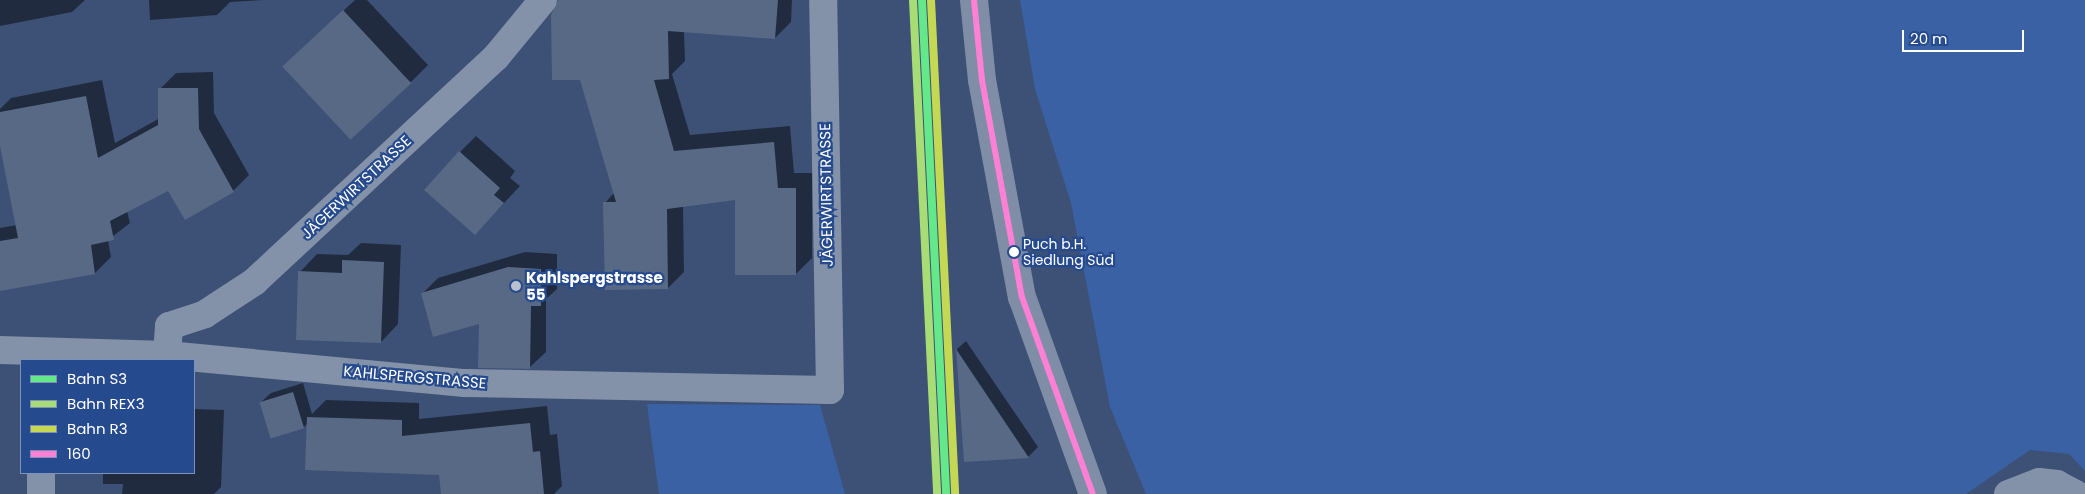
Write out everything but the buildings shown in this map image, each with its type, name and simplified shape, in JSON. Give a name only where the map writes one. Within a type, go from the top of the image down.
[{"type":"main road","points":[[974,0],[982,80],[1022,297],[1093,494]]},
{"type":"street","name":"JÄGERWIRTSTRASSE","points":[[167,355],[169,326],[205,314],[254,282],[496,57],[543,0]]},
{"type":"street","name":"JÄGERWIRTSTRASSE","points":[[823,0],[830,390]]},
{"type":"street","name":"KAHLSPERGSTRASSE","points":[[0,350],[44,356],[167,355],[465,383],[830,390]]},
{"type":"street","points":[[41,474],[42,494]]},
{"type":"street","points":[[2008,494],[2039,482],[2057,484],[2076,494]]},
{"type":"shaded area","points":[[1020,0],[2085,0],[2085,471],[2069,454],[2030,450],[1966,494],[1146,494],[1110,407],[1071,203],[1035,89]]},
{"type":"shaded area","points":[[647,404],[820,405],[845,494],[659,494]]},
{"type":"rail line","name":"REX3","points":[[913,0],[937,494]]},
{"type":"rail line","name":"S3","points":[[922,0],[946,494]]},
{"type":"rail line","name":"R3","points":[[931,0],[955,494]]},
{"type":"transit line","name":"160","points":[[974,0],[982,80],[1022,297],[1093,494]]},
{"type":"place","name":"Puch b.H. Siedlung Süd","points":[[1014,252]]},
{"type":"place","name":"Kahlspergstrasse 55","points":[[516,286]]}]
